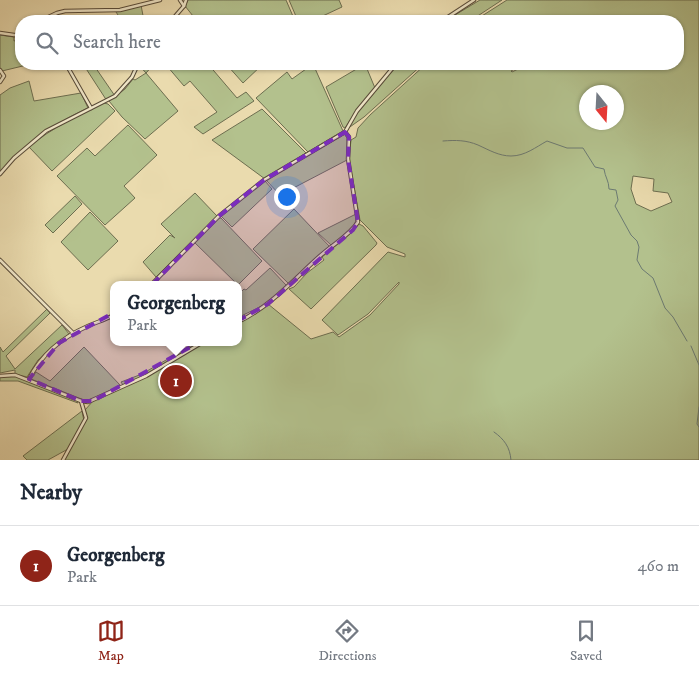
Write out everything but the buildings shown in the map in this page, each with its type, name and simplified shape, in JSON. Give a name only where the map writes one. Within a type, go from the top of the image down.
[{"type":"street","points":[[55,15],[65,11],[120,10],[160,0]]},
{"type":"street","points":[[180,0],[184,6]]},
{"type":"street","points":[[176,15],[184,6],[186,0]]},
{"type":"street","points":[[451,15],[474,0]]},
{"type":"street","points":[[0,33],[15,34]]},
{"type":"street","points":[[0,70],[4,76],[0,82]]},
{"type":"street","points":[[69,70],[91,108]]},
{"type":"street","points":[[0,174],[14,158],[46,131],[115,96],[132,77],[135,70]]},
{"type":"street","points":[[155,281],[219,216],[264,180],[345,132],[357,111],[391,70]]},
{"type":"street","points":[[242,320],[268,304],[286,289],[320,256],[353,230],[358,222],[348,159],[349,138],[345,132]]},
{"type":"street","points":[[0,260],[73,333]]},
{"type":"street","points":[[28,379],[46,354],[73,333],[110,317]]},
{"type":"street","points":[[0,376],[15,375],[81,401],[93,401],[146,376],[196,346]]},
{"type":"street","points":[[63,460],[86,418],[81,401]]},
{"type":"highlighted area","points":[[345,132],[349,137],[348,159],[358,222],[353,230],[268,304],[93,401],[81,401],[29,379],[59,343],[138,299],[219,216],[264,180]]},
{"type":"green space","points":[[188,0],[286,0],[292,15],[192,15],[185,6]]},
{"type":"green space","points":[[289,0],[339,0],[342,7],[325,15],[295,15]]},
{"type":"green space","points":[[480,0],[502,0],[479,15],[455,15]]},
{"type":"green space","points":[[507,0],[699,0],[699,460],[63,460],[68,449],[48,460],[27,460],[23,456],[82,411],[84,421],[86,418],[85,410],[93,401],[125,384],[123,385],[121,382],[142,374],[190,346],[242,346],[242,320],[266,304],[242,316],[242,291],[246,290],[270,268],[286,285],[286,288],[268,304],[311,339],[333,332],[339,337],[370,315],[399,282],[368,314],[338,335],[322,320],[388,252],[405,257],[405,254],[387,247],[360,220],[349,159],[351,140],[356,137],[358,128],[370,115],[419,70],[513,70],[511,71],[684,70],[684,15],[483,15]],"holes":[[[633,176],[654,179],[653,191],[668,193],[672,202],[651,211],[636,204],[631,189]]]},
{"type":"green space","points":[[141,5],[143,15],[118,15],[116,12]]},
{"type":"green space","points":[[0,35],[14,37],[15,68],[2,71],[0,68]]},
{"type":"green space","points":[[87,70],[97,70],[115,96],[107,101]]},
{"type":"green space","points":[[170,70],[213,70],[237,98],[246,92],[254,101],[203,134],[194,127],[217,112],[190,81],[184,86]]},
{"type":"green space","points":[[231,70],[257,70],[243,83]]},
{"type":"green space","points":[[305,70],[316,70],[343,131],[308,152],[256,98],[287,72],[292,79]]},
{"type":"green space","points":[[355,70],[368,70],[375,88],[345,128],[326,87]]},
{"type":"green space","points":[[393,70],[416,70],[364,117],[347,129],[358,112]]},
{"type":"green space","points":[[146,73],[178,111],[145,139],[122,117],[109,101],[125,89],[133,79],[135,80]]},
{"type":"green space","points":[[29,81],[34,101],[81,93],[88,108],[40,135],[0,172],[0,95],[10,88]]},
{"type":"green space","points":[[104,103],[108,104],[115,111],[52,171],[29,147],[56,128]]},
{"type":"green space","points":[[262,109],[306,153],[265,179],[212,140]]},
{"type":"green space","points":[[128,125],[157,155],[124,186],[135,198],[105,225],[57,176],[87,148],[95,156]]},
{"type":"green space","points":[[345,134],[347,138],[347,160],[280,195],[266,180]]},
{"type":"green space","points":[[265,181],[272,189],[232,227],[221,216]]},
{"type":"green space","points":[[195,193],[217,216],[156,277],[143,262],[170,235],[175,238],[161,224]]},
{"type":"green space","points":[[75,196],[82,204],[53,233],[45,225]]},
{"type":"green space","points":[[294,209],[330,247],[289,284],[253,249]]},
{"type":"green space","points":[[90,212],[118,241],[88,270],[61,242]]},
{"type":"green space","points":[[356,214],[352,229],[331,245],[318,233]]},
{"type":"green space","points":[[221,218],[262,261],[242,281],[234,281],[194,242]]},
{"type":"green space","points":[[359,224],[363,226],[377,243],[376,245],[311,309],[289,289],[294,287],[307,273],[324,260],[322,257]]},
{"type":"green space","points":[[47,309],[50,313],[6,356],[15,369],[62,325],[69,334],[38,360],[27,377],[15,374],[15,370],[0,373],[0,347],[3,352]]},
{"type":"green space","points":[[84,347],[120,385],[92,400],[84,400],[31,379],[36,372],[50,381]]},
{"type":"green space","points":[[15,375],[77,399],[78,403],[18,381],[0,381],[0,376]]},
{"type":"waterway","points":[[0,35],[15,37]]},
{"type":"waterway","points":[[443,141],[469,142],[507,156],[526,153],[547,141],[567,148],[583,148],[595,167],[604,169],[609,189],[616,190],[618,200],[615,206],[639,247],[637,260],[642,269],[653,278],[665,308],[673,317],[687,341]]},
{"type":"waterway","points":[[691,346],[699,365]]},
{"type":"waterway","points":[[699,407],[697,424],[699,427]]},
{"type":"waterway","points":[[494,432],[506,444],[511,460]]},
{"type":"place","name":"Georgenberg","points":[[176,381]]}]
